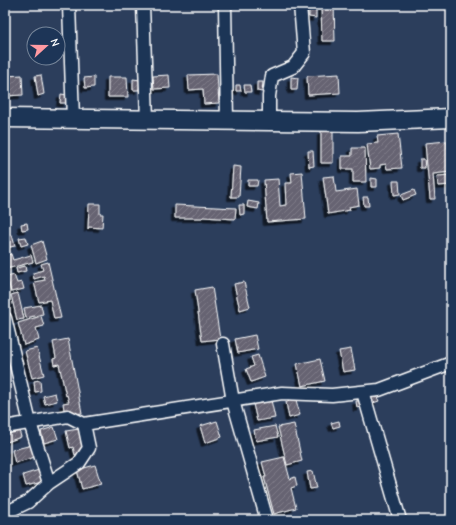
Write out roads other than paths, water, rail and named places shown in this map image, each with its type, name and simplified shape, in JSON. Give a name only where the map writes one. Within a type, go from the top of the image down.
[{"type":"main road","points":[[5,118],[358,122],[451,118]]},
{"type":"street","points":[[69,5],[73,119]]},
{"type":"street","points":[[143,5],[146,120]]},
{"type":"street","points":[[225,5],[227,121]]},
{"type":"street","points":[[269,121],[269,96],[272,76],[293,67],[304,53],[300,5]]},
{"type":"street","points":[[5,318],[30,423],[49,484]]},
{"type":"street","points":[[223,344],[234,401],[267,520]]},
{"type":"street","points":[[5,427],[68,416],[84,424],[282,393],[332,395],[379,390],[451,362]]},
{"type":"street","points":[[363,392],[400,520]]},
{"type":"street","points":[[5,513],[28,502],[49,484],[79,463],[89,448],[84,424]]}]
